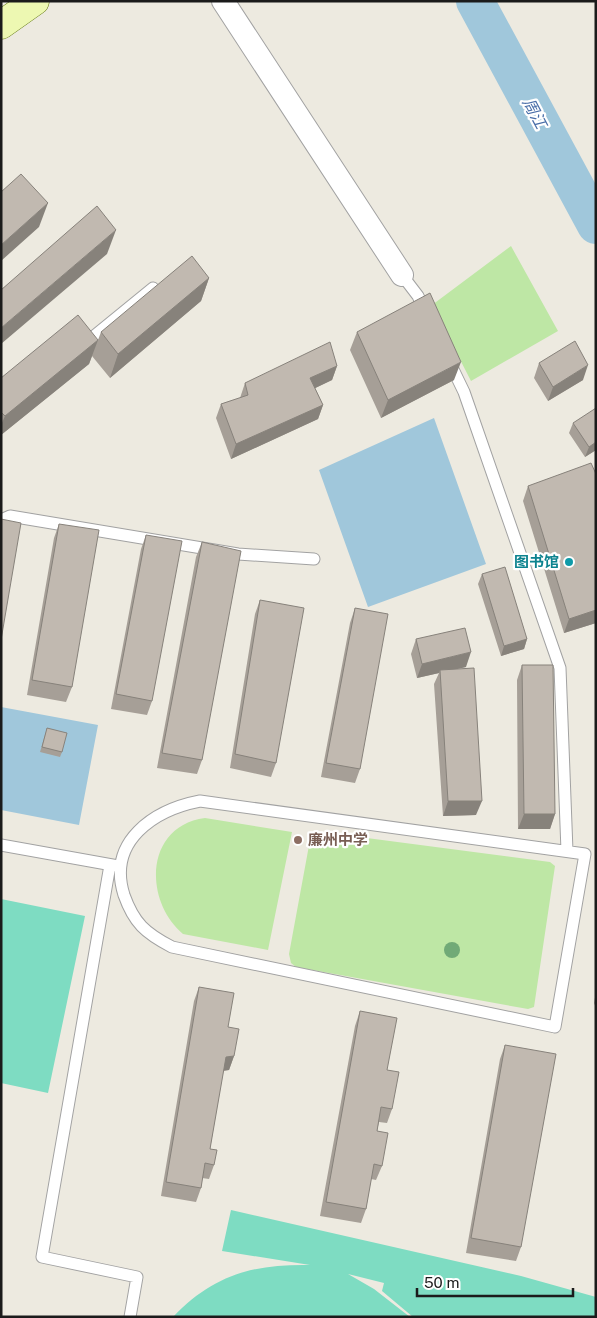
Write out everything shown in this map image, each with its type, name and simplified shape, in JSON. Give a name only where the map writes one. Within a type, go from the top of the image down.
[{"type":"main road","points":[[1,25],[35,1]]},
{"type":"street","points":[[223,1],[402,275]]},
{"type":"lane","points":[[402,275],[418,296],[430,321]]},
{"type":"lane","points":[[77,328],[88,340],[153,288]]},
{"type":"lane","points":[[445,354],[464,392],[560,668],[567,851]]},
{"type":"lane","points":[[1,520],[10,516],[238,554],[314,559]]},
{"type":"lane","points":[[115,866],[130,910],[140,927],[172,947],[555,1027],[585,854],[200,800],[173,809],[137,831],[127,844],[115,866],[42,1257],[137,1277],[130,1317]]},
{"type":"lane","points":[[1,845],[115,866]]},
{"type":"green space","points":[[511,246],[558,331],[471,381],[432,305]]},
{"type":"green space","points":[[205,818],[292,832],[268,950],[183,934],[170,920],[161,903],[156,866],[161,849],[171,835],[185,824]]},
{"type":"green space","points":[[321,832],[550,862],[555,866],[534,1007],[528,1009],[296,967],[291,963],[289,954],[310,840]]},
{"type":"green space","points":[[1,899],[85,916],[48,1093],[1,1083]]},
{"type":"green space","points":[[231,1210],[521,1276],[596,1297],[596,1317],[413,1317],[382,1291],[384,1283],[348,1274],[374,1289],[410,1317],[173,1317],[203,1291],[235,1275],[270,1267],[310,1265],[222,1251]]},
{"type":"water","points":[[434,418],[486,564],[368,607],[319,470]]},
{"type":"water","points":[[1,707],[98,725],[79,825],[1,810]]},
{"type":"building","points":[[21,174],[48,203],[1,245],[1,192]]},
{"type":"building","points":[[97,206],[116,230],[1,328],[1,290]]},
{"type":"building","points":[[192,256],[209,278],[118,354],[101,332]]},
{"type":"building","points":[[430,293],[461,362],[388,400],[357,332]]},
{"type":"building","points":[[78,315],[98,340],[5,416],[1,412],[1,378]]},
{"type":"building","points":[[575,341],[588,365],[553,387],[539,363]]},
{"type":"building","points":[[330,342],[337,366],[310,378],[323,405],[236,444],[221,404],[248,395],[245,383]]},
{"type":"building","points":[[596,408],[596,442],[589,447],[573,423]]},
{"type":"building","name":"图书馆","points":[[591,463],[596,474],[596,610],[569,619],[528,486]]},
{"type":"building","points":[[1,519],[21,523],[1,640]]},
{"type":"building","points":[[59,524],[99,530],[72,687],[32,680]]},
{"type":"building","points":[[146,535],[182,541],[152,701],[116,694]]},
{"type":"building","points":[[202,542],[241,551],[202,760],[162,753]]},
{"type":"building","points":[[505,567],[527,639],[504,646],[482,574]]},
{"type":"building","points":[[260,600],[304,608],[276,763],[235,754]]},
{"type":"building","points":[[355,608],[388,614],[360,769],[326,763]]},
{"type":"building","points":[[465,628],[471,652],[422,664],[416,639]]},
{"type":"building","points":[[522,665],[553,665],[555,814],[524,814]]},
{"type":"building","points":[[474,668],[482,801],[448,801],[440,670]]},
{"type":"building","points":[[47,728],[67,733],[62,752],[42,747]]},
{"type":"building","points":[[199,987],[234,993],[228,1027],[239,1029],[234,1056],[226,1057],[210,1149],[217,1150],[214,1165],[205,1163],[201,1188],[166,1182]]},
{"type":"building","points":[[360,1011],[397,1018],[387,1070],[399,1072],[392,1109],[381,1107],[377,1131],[388,1133],[382,1166],[374,1164],[366,1209],[326,1202]]},
{"type":"building","points":[[505,1045],[556,1054],[521,1247],[471,1238]]},
{"type":"waterway","name":"周江","points":[[475,1],[596,225]]},
{"type":"place","name":"图书馆","points":[[569,562]]},
{"type":"place","name":"廉州中学","points":[[298,840]]}]
